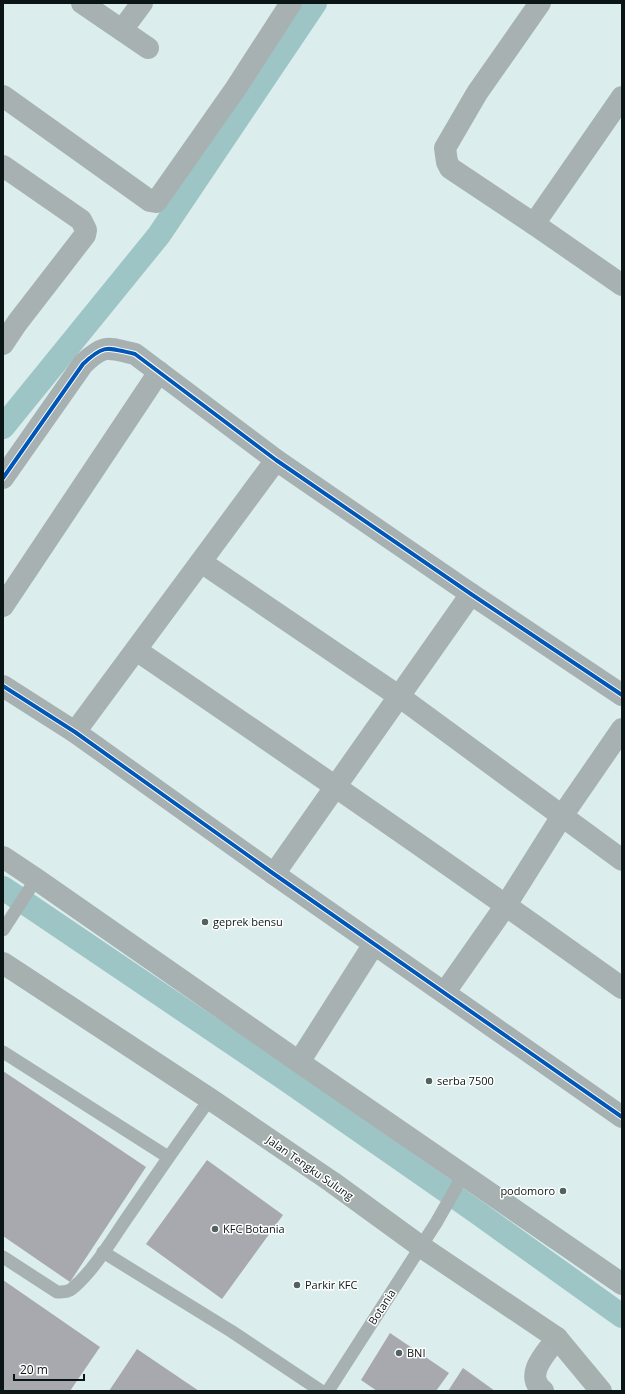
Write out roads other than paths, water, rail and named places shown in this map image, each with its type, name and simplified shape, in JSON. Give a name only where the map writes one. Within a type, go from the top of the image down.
[{"type":"street","points":[[82,3],[148,48]]},
{"type":"street","points":[[122,30],[142,3]]},
{"type":"street","points":[[3,96],[150,201],[156,202],[236,88],[291,3]]},
{"type":"street","points":[[540,3],[477,93],[445,148],[447,162],[450,168],[622,285]]},
{"type":"street","points":[[534,224],[616,119],[622,97]]},
{"type":"street","points":[[3,166],[81,220],[86,230],[85,235],[10,318],[3,344]]},
{"type":"street","points":[[3,478],[83,364],[93,354],[103,349],[113,349],[135,354],[276,460],[471,594],[622,695]]},
{"type":"street","points":[[3,606],[159,372]]},
{"type":"street","points":[[75,732],[276,460]]},
{"type":"street","points":[[201,562],[400,696],[622,860]]},
{"type":"street","points":[[274,874],[335,785],[400,696],[471,594]]},
{"type":"street","points":[[136,650],[335,785],[622,988]]},
{"type":"street","points":[[3,686],[75,732],[274,874],[622,1117]]},
{"type":"street","points":[[444,992],[506,905],[562,816],[622,729]]},
{"type":"street","points":[[3,857],[33,885],[299,1062],[459,1181],[622,1284]]},
{"type":"street","points":[[299,1062],[374,944]]},
{"type":"street","name":"Jalan Tengku Sulung","points":[[3,963],[210,1099],[332,1182],[420,1246],[557,1338],[601,1391]]},
{"type":"street","points":[[543,1391],[540,1389],[536,1380],[535,1372],[538,1364],[557,1338]]},
{"type":"lane","points":[[5,928],[33,885]]},
{"type":"lane","points":[[3,1052],[168,1157]]},
{"type":"lane","points":[[3,1257],[57,1292],[66,1292],[72,1288],[81,1280],[103,1252],[210,1099]]},
{"type":"lane","name":"Botania","points":[[328,1391],[436,1223],[459,1181]]},
{"type":"lane","points":[[103,1252],[231,1331],[321,1391]]},
{"type":"waterway","points":[[3,427],[159,235],[315,3]]},
{"type":"waterway","points":[[3,888],[287,1080],[478,1213],[622,1316]]},
{"type":"place","name":"geprek bensu","points":[[205,922]]},
{"type":"place","name":"serba 7500","points":[[429,1081]]},
{"type":"place","name":"podomoro","points":[[563,1191]]},
{"type":"place","name":"KFC Botania","points":[[215,1229]]},
{"type":"place","name":"Parkir KFC","points":[[297,1285]]},
{"type":"place","name":"BNI","points":[[399,1353]]}]
